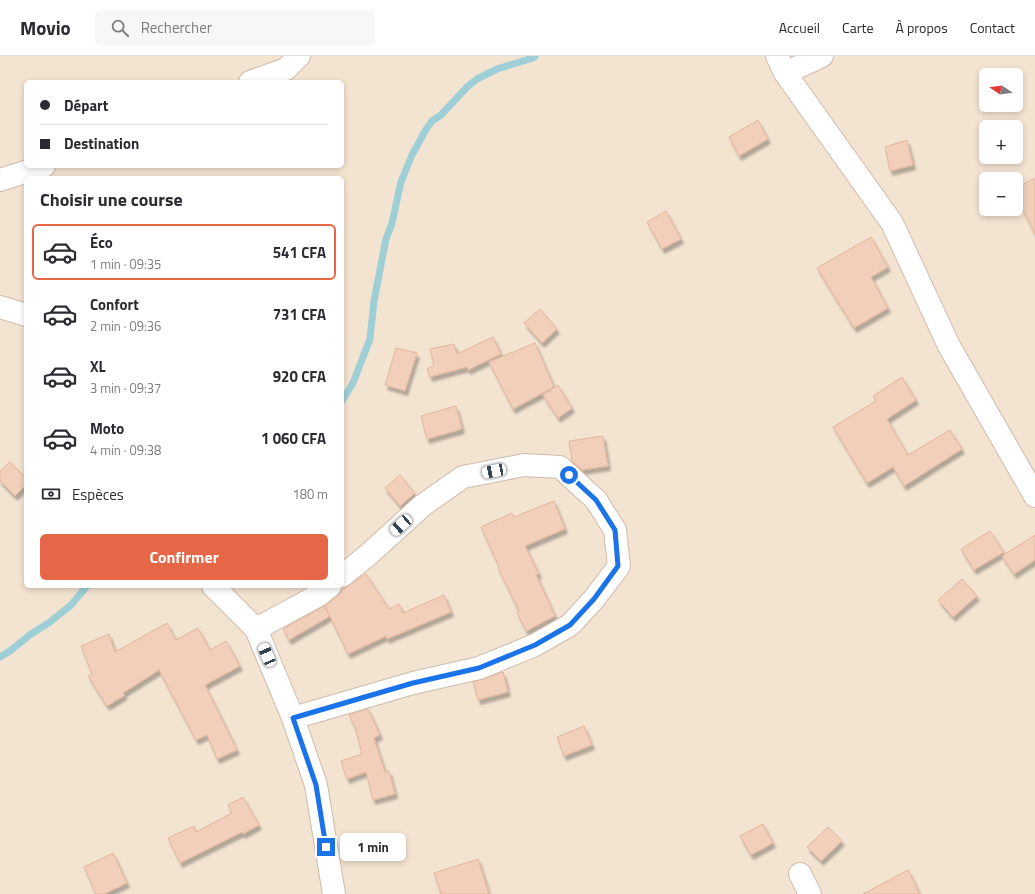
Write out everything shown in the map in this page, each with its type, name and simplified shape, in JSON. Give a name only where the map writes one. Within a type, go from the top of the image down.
[{"type":"street","points":[[256,80],[286,69],[299,56]]},
{"type":"street","points":[[822,56],[781,64],[892,223],[948,346],[1035,496]]},
{"type":"street","points":[[0,180],[38,168]]},
{"type":"street","points":[[0,307],[24,313]]},
{"type":"street","points":[[293,718],[413,683],[479,668],[535,645],[570,625],[594,599],[618,566],[615,530],[596,500],[560,467],[524,465],[463,477],[423,505],[368,555],[344,574]]},
{"type":"street","points":[[214,588],[256,629],[293,718],[316,785],[334,894]]},
{"type":"street","points":[[256,629],[319,595],[328,588]]},
{"type":"street","points":[[800,874],[810,894]]},
{"type":"shaded area","points":[[0,56],[1035,56],[1035,894],[0,894]]},
{"type":"building","points":[[758,120],[768,139],[739,156],[729,137]]},
{"type":"building","points":[[907,140],[913,165],[890,171],[885,147]]},
{"type":"building","points":[[1035,178],[1035,234],[1023,210],[1023,184]]},
{"type":"building","points":[[666,211],[681,239],[662,249],[647,222]]},
{"type":"building","points":[[871,237],[888,267],[871,277],[888,308],[854,328],[817,268]]},
{"type":"building","points":[[540,309],[557,329],[542,343],[524,323]]},
{"type":"building","points":[[493,337],[501,354],[468,370],[467,367],[430,377],[427,369],[434,365],[430,349],[454,344],[457,354]]},
{"type":"building","points":[[535,343],[554,387],[513,409],[489,362]]},
{"type":"building","points":[[396,348],[417,353],[405,391],[385,385]]},
{"type":"building","points":[[902,377],[916,400],[887,419],[908,455],[950,430],[962,449],[904,486],[893,467],[867,483],[833,427],[876,401],[873,396]]},
{"type":"building","points":[[558,385],[572,408],[558,418],[543,395]]},
{"type":"building","points":[[456,406],[462,429],[427,439],[421,416]]},
{"type":"building","points":[[603,436],[608,466],[582,470],[572,461],[569,441]]},
{"type":"building","points":[[10,462],[24,476],[24,487],[15,496],[0,481],[0,471]]},
{"type":"building","points":[[400,475],[415,493],[400,506],[385,488]]},
{"type":"building","points":[[554,501],[565,529],[525,546],[539,574],[536,575],[555,616],[526,631],[517,612],[519,611],[498,568],[499,567],[481,527],[512,513],[514,517]]},
{"type":"building","points":[[990,531],[1004,552],[974,570],[961,549]]},
{"type":"building","points":[[1035,535],[1035,560],[1014,574],[1002,556]]},
{"type":"building","points":[[366,574],[389,609],[399,604],[403,613],[444,595],[451,612],[387,639],[386,636],[348,654],[325,606],[338,596],[342,590]]},
{"type":"building","points":[[962,579],[977,596],[953,617],[938,600]]},
{"type":"building","points":[[324,606],[330,616],[289,640],[283,629]]},
{"type":"building","points":[[167,623],[176,640],[198,628],[210,650],[226,641],[240,666],[205,685],[237,750],[217,759],[207,735],[196,740],[159,670],[123,693],[125,695],[107,706],[88,676],[92,674],[81,646],[109,634],[115,652]]},
{"type":"building","points":[[503,672],[508,692],[478,700],[473,682]]},
{"type":"building","points":[[368,709],[380,735],[374,738],[385,772],[389,771],[395,794],[373,800],[366,772],[347,779],[341,761],[362,754],[355,727],[349,715]]},
{"type":"building","points":[[584,726],[592,745],[564,756],[557,737]]},
{"type":"building","points":[[243,797],[259,825],[180,863],[168,838],[194,826],[196,832],[232,813],[228,805]]},
{"type":"building","points":[[763,824],[773,843],[751,855],[740,836]]},
{"type":"building","points":[[828,827],[842,841],[821,861],[807,847]]},
{"type":"building","points":[[113,853],[127,883],[104,894],[96,894],[84,867]]},
{"type":"building","points":[[478,859],[489,894],[441,894],[434,873]]},
{"type":"building","points":[[908,870],[920,894],[863,894]]},
{"type":"waterway","points":[[344,398],[353,383],[370,339],[374,301],[386,239],[392,223],[401,182],[412,155],[425,131],[432,121],[441,115],[467,87],[477,79],[497,69],[533,58],[535,56]]},
{"type":"waterway","points":[[0,657],[50,622],[71,605],[85,588]]},
{"type":"route","points":[[326,847],[316,785],[293,718],[413,683],[479,668],[535,645],[570,625],[594,599],[618,566],[615,530],[596,500],[569,475]]}]
